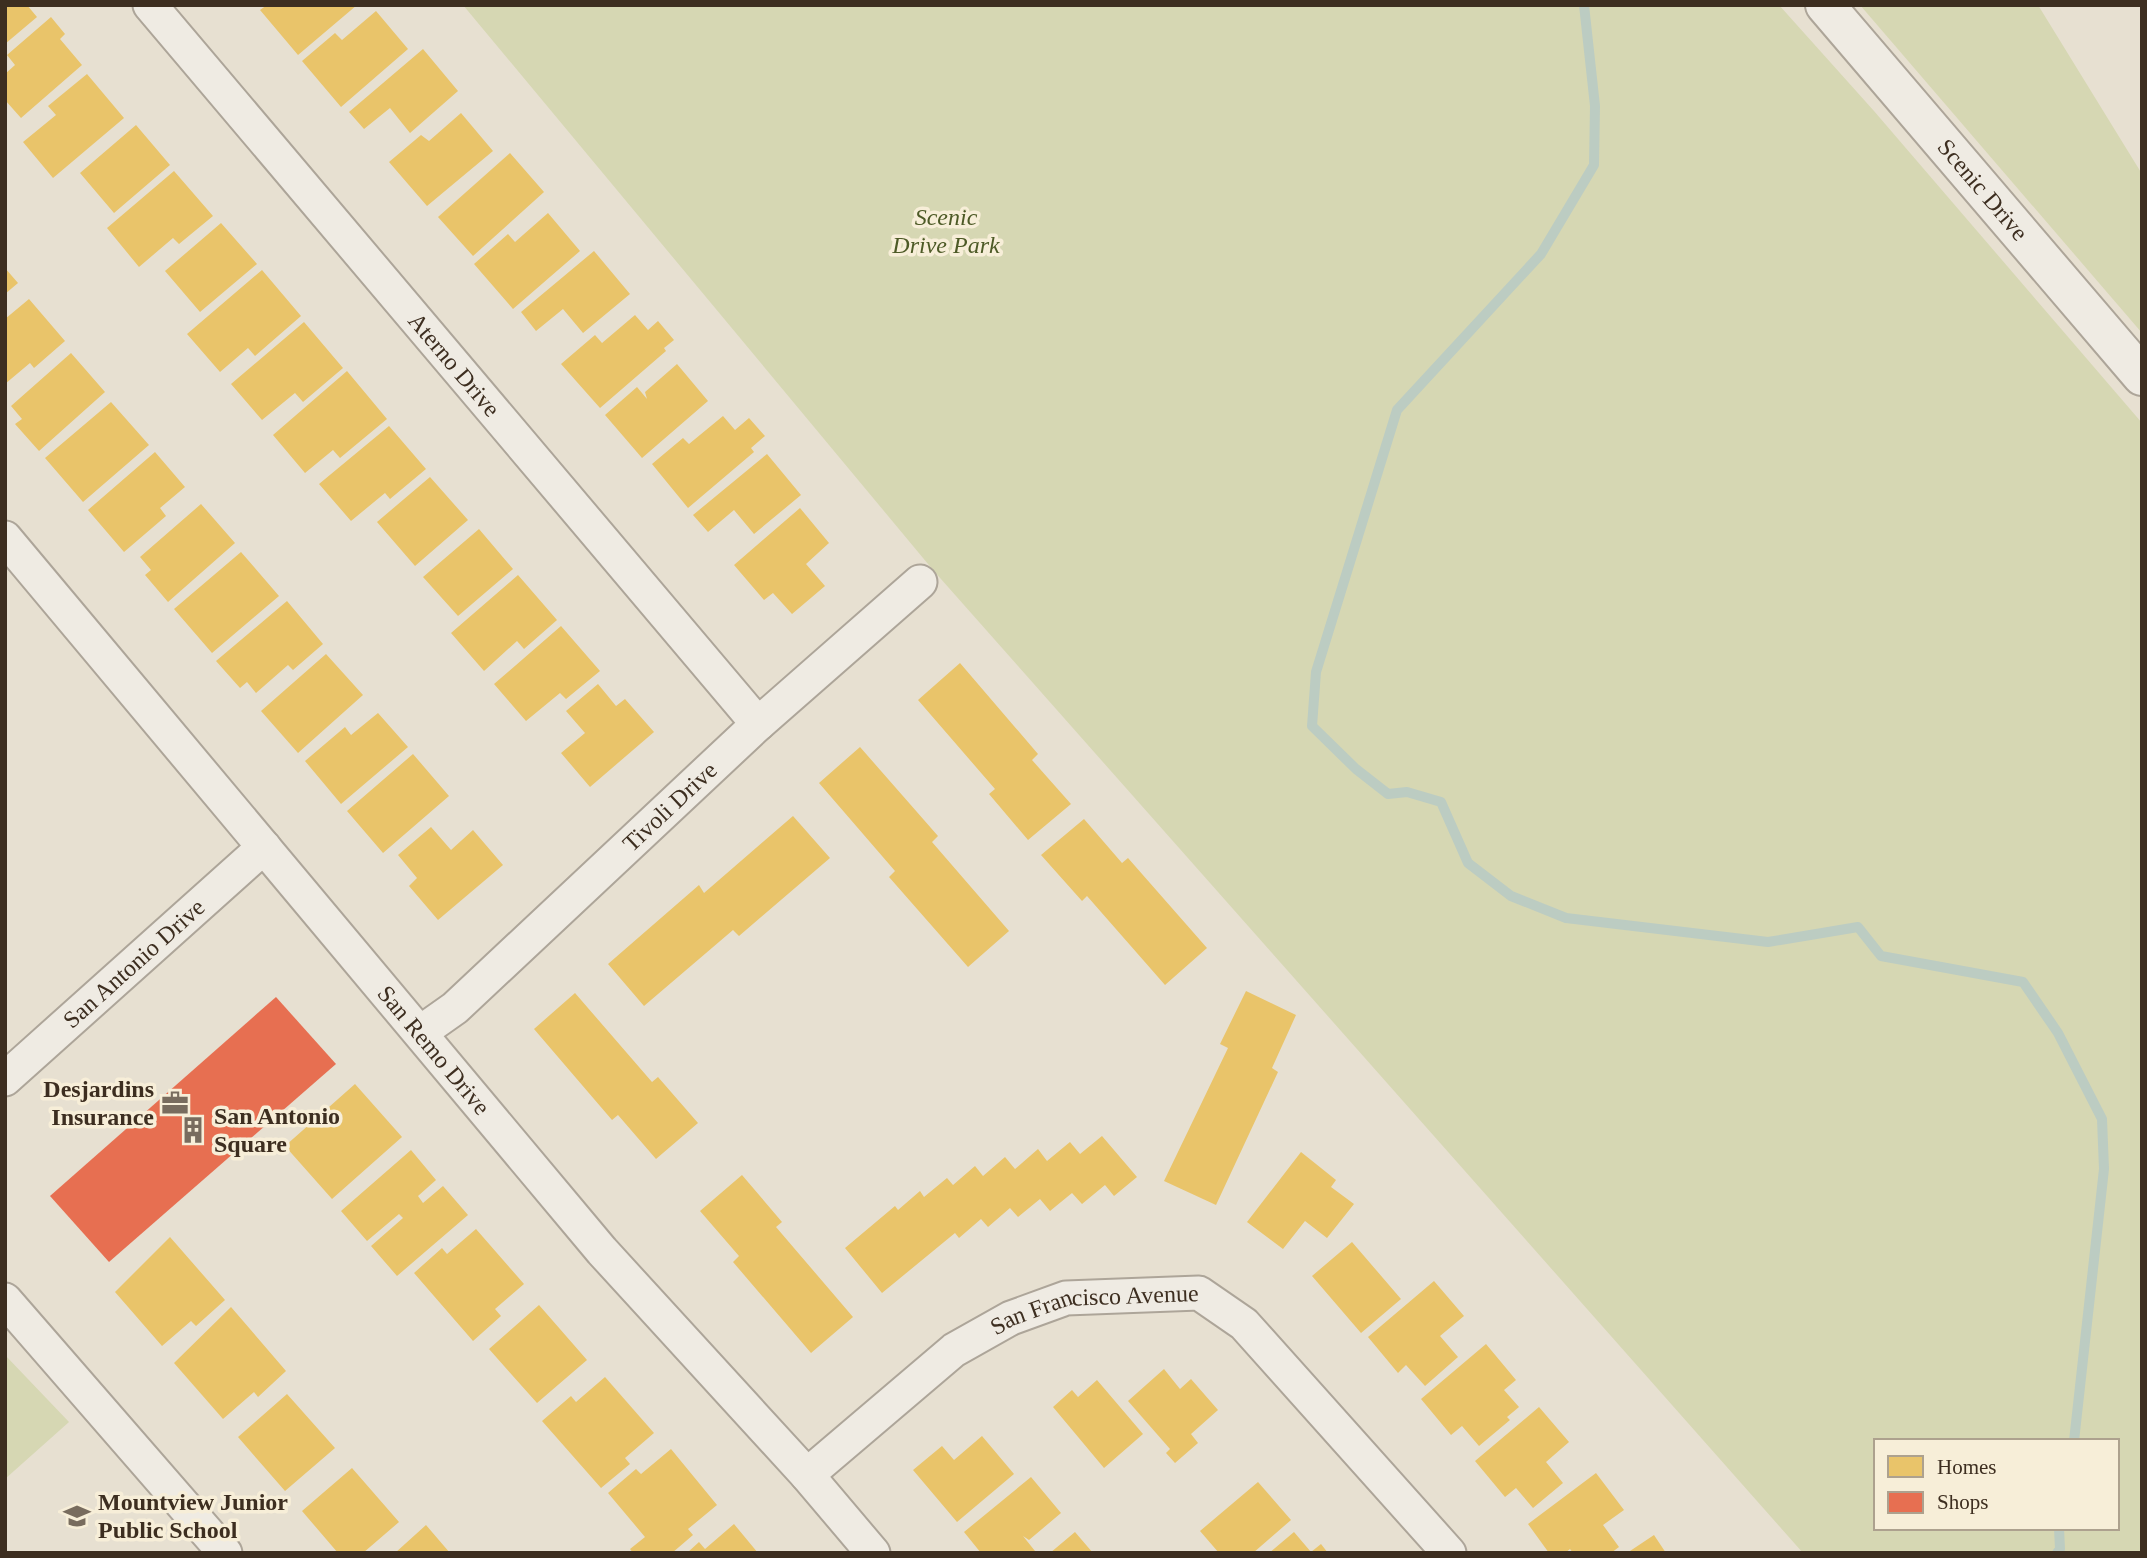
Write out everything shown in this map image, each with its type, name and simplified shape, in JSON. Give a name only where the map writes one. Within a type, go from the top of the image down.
[{"type":"street","name":"Aterno Drive","points":[[150,5],[758,724]]},
{"type":"street","name":"Scenic Drive","points":[[1825,5],[2142,376]]},
{"type":"street","name":"San Remo Drive","points":[[5,538],[602,1251],[807,1475],[873,1553]]},
{"type":"street","name":"Tivoli Drive","points":[[421,1032],[455,1008],[758,724],[920,582]]},
{"type":"street","name":"San Antonio Drive","points":[[5,1079],[264,847]]},
{"type":"street","name":"San Francisco Avenue","points":[[807,1475],[954,1350],[1012,1318],[1066,1298],[1199,1293],[1244,1324],[1449,1553]]},
{"type":"street","points":[[5,1300],[225,1553]]},
{"type":"green space","name":"Scenic Drive Park","points":[[463,5],[1779,5],[1874,111],[2142,423],[2142,1553],[1803,1553],[933,570]]},
{"type":"green space","points":[[1860,5],[2038,5],[2142,174],[2142,333]]},
{"type":"green space","points":[[5,1355],[69,1422],[5,1479]]},
{"type":"building: Homes","points":[[5,5],[27,5],[37,17],[5,44]]},
{"type":"building: Homes","points":[[267,5],[357,5],[298,55],[260,10]]},
{"type":"building: Homes","points":[[376,11],[408,49],[341,107],[302,61],[335,33],[342,40]]},
{"type":"building: Homes","points":[[51,17],[65,34],[60,39],[82,65],[21,118],[5,100],[5,74],[15,65],[7,55]]},
{"type":"building: Homes","points":[[423,49],[458,91],[410,133],[390,108],[364,129],[349,112]]},
{"type":"building: Homes","points":[[87,74],[124,118],[53,178],[23,142],[56,115],[48,106]]},
{"type":"building: Homes","points":[[461,113],[493,151],[427,206],[389,162],[421,135],[429,141]]},
{"type":"building: Homes","points":[[136,125],[170,165],[114,213],[80,173]]},
{"type":"building: Homes","points":[[510,153],[544,192],[473,256],[438,217]]},
{"type":"building: Homes","points":[[174,171],[213,216],[179,244],[173,238],[139,267],[107,228]]},
{"type":"building: Homes","points":[[548,213],[580,251],[513,309],[474,264],[508,234],[515,242]]},
{"type":"building: Homes","points":[[221,223],[257,264],[200,312],[165,271]]},
{"type":"building: Homes","points":[[594,251],[630,294],[583,333],[563,309],[536,331],[521,312]]},
{"type":"building: Homes","points":[[5,268],[18,283],[5,294]]},
{"type":"building: Homes","points":[[262,270],[301,316],[255,356],[248,348],[220,372],[187,334]]},
{"type":"building: Homes","points":[[29,299],[65,341],[34,368],[30,363],[5,384],[5,319]]},
{"type":"building: Homes","points":[[635,315],[648,330],[658,321],[674,340],[664,348],[666,351],[600,408],[561,364],[595,335],[602,343]]},
{"type":"building: Homes","points":[[304,322],[343,368],[303,402],[295,393],[262,420],[231,384]]},
{"type":"building: Homes","points":[[71,353],[105,392],[39,451],[15,424],[22,419],[11,406]]},
{"type":"building: Homes","points":[[677,364],[708,401],[642,458],[605,415],[637,387],[647,399],[645,392]]},
{"type":"building: Homes","points":[[347,371],[387,419],[340,458],[333,450],[305,473],[273,435]]},
{"type":"building: Homes","points":[[111,402],[149,445],[83,502],[45,458]]},
{"type":"building: Homes","points":[[723,416],[735,430],[749,418],[765,436],[751,448],[754,452],[688,508],[652,464],[683,438],[689,444]]},
{"type":"building: Homes","points":[[389,426],[426,469],[390,499],[385,493],[351,521],[319,484]]},
{"type":"building: Homes","points":[[155,452],[185,487],[160,508],[166,516],[124,552],[88,510]]},
{"type":"building: Homes","points":[[767,454],[801,495],[754,534],[734,510],[708,532],[693,515]]},
{"type":"building: Homes","points":[[430,477],[468,520],[415,566],[377,522]]},
{"type":"building: Homes","points":[[201,504],[235,543],[168,602],[145,575],[151,570],[140,557]]},
{"type":"building: Homes","points":[[800,508],[829,543],[806,564],[825,586],[792,614],[773,593],[764,600],[734,565]]},
{"type":"building: Homes","points":[[479,529],[513,569],[458,616],[423,577]]},
{"type":"building: Homes","points":[[241,552],[279,596],[212,653],[174,609]]},
{"type":"building: Homes","points":[[518,575],[557,620],[524,649],[517,641],[484,671],[451,633]]},
{"type":"building: Homes","points":[[287,601],[323,644],[293,670],[288,665],[256,693],[247,682],[240,688],[216,661]]},
{"type":"building: Homes","points":[[561,626],[600,671],[566,699],[560,693],[526,721],[494,684]]},
{"type":"building: Homes","points":[[326,654],[363,695],[298,753],[261,711]]},
{"type":"building: Homes","points":[[960,663],[1038,754],[1032,760],[1071,804],[1028,840],[989,794],[995,789],[918,700]]},
{"type":"building: Homes","points":[[598,684],[616,706],[625,699],[654,732],[590,787],[561,753],[585,733],[566,711]]},
{"type":"building: Homes","points":[[378,713],[408,747],[341,804],[305,761],[345,727],[351,735]]},
{"type":"building: Homes","points":[[860,747],[938,836],[932,842],[1009,931],[968,967],[889,877],[895,871],[819,783]]},
{"type":"building: Homes","points":[[413,754],[449,796],[383,853],[347,811]]},
{"type":"building: Homes","points":[[793,816],[830,858],[739,936],[733,930],[644,1006],[608,964],[699,885],[704,893]]},
{"type":"building: Homes","points":[[1084,819],[1122,863],[1128,858],[1207,948],[1165,985],[1087,896],[1082,901],[1041,855]]},
{"type":"building: Homes","points":[[431,827],[451,850],[473,830],[503,865],[438,920],[409,886],[417,878],[398,855]]},
{"type":"building: Homes","points":[[1246,991],[1296,1015],[1272,1068],[1278,1072],[1216,1205],[1164,1181],[1228,1048],[1220,1044]]},
{"type":"building: Homes","points":[[575,993],[652,1082],[658,1077],[698,1123],[656,1159],[618,1115],[612,1120],[534,1029]]},
{"type":"building: Homes","points":[[355,1084],[402,1137],[332,1199],[285,1146]]},
{"type":"building: Homes","points":[[1102,1136],[1137,1177],[1114,1196],[1105,1185],[1082,1204],[1072,1193],[1050,1211],[1040,1199],[1018,1217],[1010,1208],[988,1227],[981,1219],[959,1238],[955,1233],[882,1293],[845,1248],[895,1206],[898,1210],[920,1191],[924,1197],[947,1178],[953,1185],[975,1166],[983,1176],[1005,1157],[1015,1169],[1038,1149],[1047,1161],[1070,1142],[1080,1154]]},
{"type":"building: Homes","points":[[411,1150],[436,1180],[418,1196],[423,1203],[443,1186],[468,1215],[397,1276],[371,1246],[403,1218],[399,1214],[367,1241],[341,1211]]},
{"type":"building: Homes","points":[[1301,1152],[1336,1180],[1331,1187],[1354,1204],[1327,1238],[1305,1221],[1283,1249],[1247,1222]]},
{"type":"building: Homes","points":[[742,1175],[782,1222],[776,1227],[853,1317],[811,1353],[733,1262],[739,1256],[700,1211]]},
{"type":"building: Homes","points":[[476,1229],[524,1284],[495,1309],[501,1316],[473,1341],[414,1273],[442,1248],[447,1254]]},
{"type":"building: Homes","points":[[170,1237],[225,1300],[196,1326],[191,1321],[162,1346],[115,1292]]},
{"type":"building: Homes","points":[[1352,1242],[1401,1299],[1361,1333],[1312,1276]]},
{"type":"building: Homes","points":[[1434,1281],[1464,1316],[1440,1336],[1458,1357],[1425,1386],[1406,1365],[1398,1373],[1368,1337]]},
{"type":"building: Homes","points":[[539,1305],[587,1360],[537,1403],[489,1349]]},
{"type":"building: Homes","points":[[231,1307],[286,1371],[258,1397],[254,1392],[223,1419],[174,1363]]},
{"type":"building: Homes","points":[[1486,1344],[1516,1380],[1504,1390],[1519,1407],[1507,1417],[1510,1420],[1479,1446],[1462,1426],[1451,1435],[1421,1399]]},
{"type":"building: Homes","points":[[1164,1369],[1180,1389],[1191,1379],[1218,1410],[1191,1434],[1198,1443],[1175,1463],[1166,1453],[1170,1449],[1128,1401]]},
{"type":"building: Homes","points":[[605,1377],[654,1433],[625,1458],[630,1464],[601,1488],[542,1421],[571,1396],[576,1402]]},
{"type":"building: Homes","points":[[1097,1380],[1143,1434],[1104,1468],[1053,1407],[1072,1390],[1078,1397]]},
{"type":"building: Homes","points":[[287,1394],[335,1448],[285,1491],[238,1437]]},
{"type":"building: Homes","points":[[1539,1407],[1569,1442],[1546,1462],[1563,1483],[1533,1508],[1516,1488],[1505,1497],[1475,1461]]},
{"type":"building: Homes","points":[[982,1436],[1014,1474],[957,1522],[913,1470],[942,1446],[954,1460]]},
{"type":"building: Homes","points":[[671,1449],[717,1505],[688,1529],[693,1535],[672,1553],[633,1553],[630,1549],[645,1537],[608,1493],[636,1469],[641,1474]]},
{"type":"building: Homes","points":[[352,1468],[399,1522],[363,1553],[338,1553],[302,1511]]},
{"type":"building: Homes","points":[[1596,1473],[1624,1510],[1603,1525],[1619,1547],[1611,1553],[1573,1553],[1570,1549],[1565,1553],[1549,1553],[1528,1524]]},
{"type":"building: Homes","points":[[1031,1477],[1061,1513],[1029,1540],[1023,1536],[1035,1551],[1033,1553],[981,1553],[964,1532]]},
{"type":"building: Homes","points":[[1258,1482],[1291,1520],[1253,1553],[1219,1553],[1200,1531]]},
{"type":"building: Homes","points":[[734,1524],[758,1553],[687,1553],[699,1542],[705,1549]]},
{"type":"building: Homes","points":[[426,1525],[450,1553],[395,1553]]},
{"type":"building: Homes","points":[[1075,1532],[1093,1553],[1050,1553]]},
{"type":"building: Homes","points":[[1294,1532],[1311,1552],[1321,1544],[1328,1553],[1269,1553]]},
{"type":"building: Homes","points":[[1654,1535],[1666,1553],[1627,1553]]},
{"type":"building: Shops","name":"San Antonio Square","points":[[276,997],[336,1064],[109,1262],[50,1196]]},
{"type":"waterway","points":[[1584,5],[1595,106],[1594,165],[1541,254],[1397,410],[1316,672],[1312,726],[1356,769],[1388,794],[1407,792],[1441,802],[1468,863],[1511,896],[1566,918],[1768,942],[1858,927],[1881,956],[2023,982],[2058,1033],[2102,1119],[2104,1169],[2074,1439]]},
{"type":"waterway","points":[[2057,1553],[2060,1549],[2059,1530]]},
{"type":"place","name":"Desjardins Insurance","points":[[175,1103]]},
{"type":"place","name":"San Antonio Square","points":[[193,1130]]},
{"type":"place","name":"Mountview Junior Public School","points":[[77,1516]]}]
